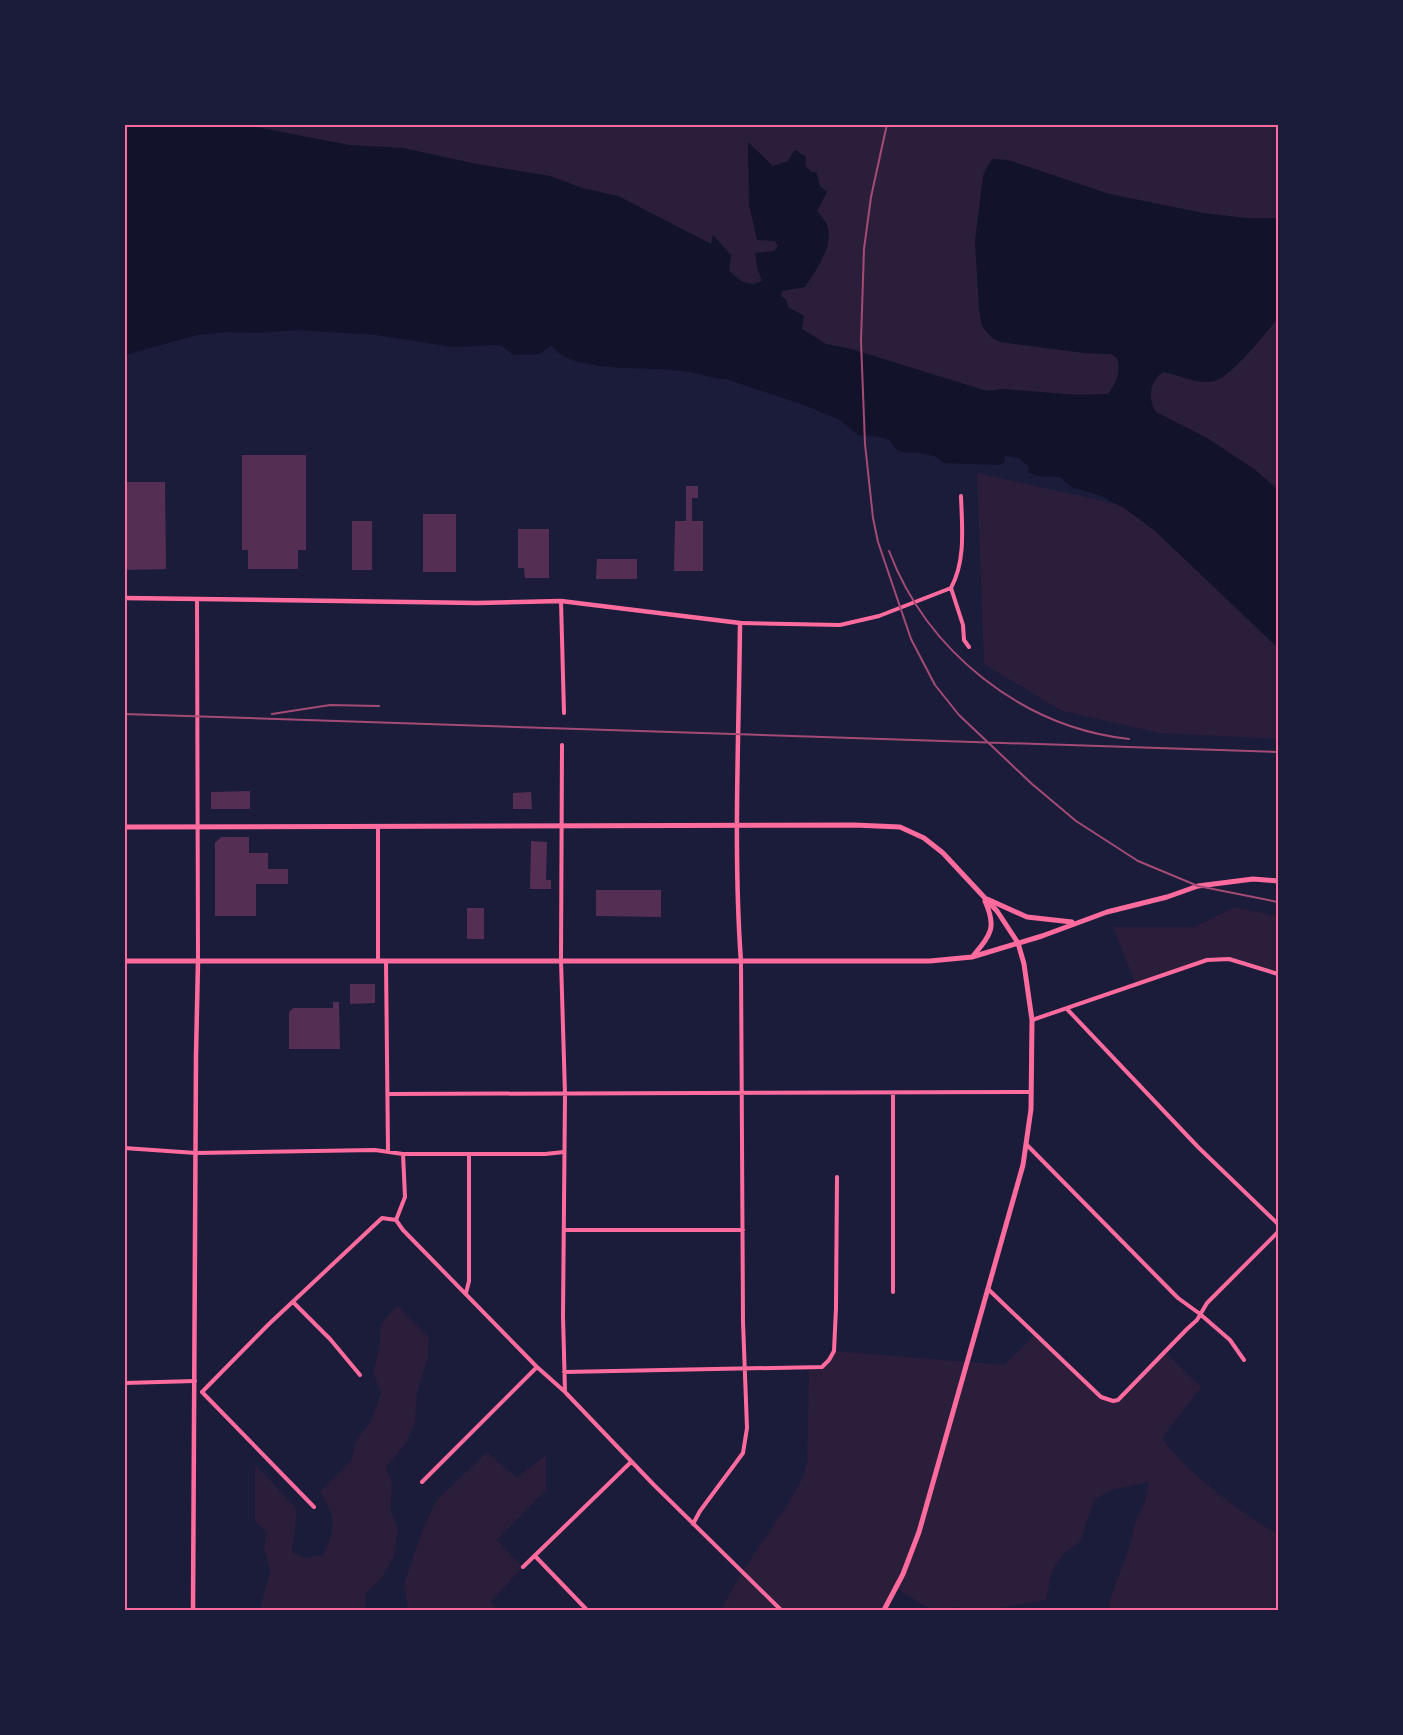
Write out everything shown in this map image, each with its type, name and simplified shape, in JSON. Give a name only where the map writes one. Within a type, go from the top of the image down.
[{"type":"main road","points":[[124,827],[854,825],[900,827],[924,838],[943,853],[997,911],[1018,943],[1024,964],[1032,1020],[1031,1109],[1023,1165],[919,1532],[903,1574],[884,1611]]},
{"type":"main road","points":[[124,961],[897,962],[972,957],[1198,886],[1253,879],[1278,881]]},
{"type":"main road","points":[[983,897],[1027,917],[1076,923]]},
{"type":"main road","points":[[972,957],[990,934],[993,924],[992,915],[983,897]]},
{"type":"street","points":[[124,598],[561,602],[740,623],[840,625],[870,619],[951,588],[956,578],[963,537],[961,496]]},
{"type":"street","points":[[951,588],[963,625],[964,640],[969,647]]},
{"type":"street","points":[[193,1611],[198,961],[197,599]]},
{"type":"street","points":[[561,602],[564,713]]},
{"type":"street","points":[[693,1524],[743,1453],[747,1428],[741,962],[738,917],[737,740],[740,718],[740,623]]},
{"type":"street","points":[[562,745],[561,960],[565,1094],[565,1392]]},
{"type":"street","points":[[378,826],[378,960]]},
{"type":"street","points":[[1032,1020],[1207,960],[1229,959],[1278,974]]},
{"type":"street","points":[[386,960],[388,1151]]},
{"type":"street","points":[[1067,1009],[1198,1147],[1278,1224]]},
{"type":"street","points":[[388,1095],[1032,1092]]},
{"type":"street","points":[[893,1093],[893,1292]]},
{"type":"street","points":[[1026,1144],[1178,1298],[1230,1340],[1244,1360]]},
{"type":"street","points":[[124,1148],[196,1153],[388,1151],[403,1154],[545,1154],[564,1152]]},
{"type":"street","points":[[396,1220],[405,1197],[403,1154]]},
{"type":"street","points":[[466,1293],[469,1281],[469,1154]]},
{"type":"street","points":[[564,1372],[822,1366],[834,1351],[837,1177]]},
{"type":"street","points":[[195,1393],[202,1392],[382,1218],[396,1220],[403,1230],[537,1367],[565,1392],[631,1462],[781,1611]]},
{"type":"street","points":[[564,1230],[743,1230]]},
{"type":"street","points":[[987,1288],[1101,1397],[1118,1400],[1192,1324],[1207,1303],[1278,1232]]},
{"type":"street","points":[[293,1302],[330,1339],[360,1375]]},
{"type":"street","points":[[422,1482],[537,1367]]},
{"type":"street","points":[[124,1383],[195,1381]]},
{"type":"street","points":[[202,1392],[314,1507]]},
{"type":"street","points":[[523,1568],[631,1462]]},
{"type":"street","points":[[535,1556],[587,1611]]},
{"type":"shaded area","points":[[125,124],[255,125],[349,145],[403,148],[477,164],[550,176],[582,188],[618,196],[711,244],[713,235],[731,255],[729,271],[741,281],[753,285],[762,281],[755,253],[775,251],[778,246],[775,241],[757,240],[749,205],[748,142],[773,166],[788,161],[795,150],[806,157],[805,165],[811,172],[816,172],[820,186],[827,192],[817,211],[828,231],[827,248],[805,287],[782,291],[781,296],[786,300],[788,307],[804,316],[802,329],[826,344],[851,349],[987,391],[1003,389],[1078,395],[1108,394],[1114,386],[1119,368],[1117,358],[1111,354],[1085,353],[1000,342],[992,338],[982,326],[975,242],[983,176],[992,159],[1008,160],[1109,194],[1203,213],[1245,218],[1278,218],[1277,319],[1248,354],[1222,378],[1202,382],[1164,372],[1153,384],[1151,402],[1156,412],[1207,438],[1254,469],[1278,490],[1278,648],[1155,531],[1124,508],[1099,495],[1071,487],[1060,477],[1037,476],[1028,472],[1029,467],[1019,458],[1005,456],[1005,462],[999,465],[944,463],[934,456],[915,452],[906,453],[897,450],[889,440],[876,436],[858,435],[838,419],[804,405],[726,379],[675,370],[593,365],[565,357],[551,346],[539,354],[514,355],[500,345],[453,347],[376,335],[296,330],[197,335],[125,355]]},
{"type":"shaded area","points":[[255,125],[1278,125],[1278,218],[1245,218],[1203,213],[1109,194],[1008,160],[990,162],[985,170],[975,242],[1000,342],[1085,353],[1111,354],[1117,358],[1119,368],[1114,386],[1108,394],[1078,395],[981,390],[851,349],[826,344],[802,329],[786,300],[781,296],[782,291],[827,225],[817,211],[820,186],[816,172],[811,172],[795,150],[788,161],[773,167],[748,143],[749,170],[778,246],[757,267],[762,281],[752,283],[743,282],[730,271],[713,236],[711,244],[618,196],[582,188],[550,176],[318,140],[255,127]]},
{"type":"shaded area","points":[[1278,316],[1278,490],[1254,469],[1207,438],[1155,412],[1151,402],[1151,390],[1156,379],[1164,372],[1192,380],[1210,382],[1263,337]]},
{"type":"shaded area","points":[[977,473],[1121,505],[1220,576],[1278,637],[1278,739],[1160,733],[1062,711],[984,664]]},
{"type":"shaded area","points":[[1234,907],[1278,916],[1278,974],[1229,959],[1207,960],[1136,985],[1113,927],[1194,927]]},
{"type":"shaded area","points":[[397,1306],[429,1338],[428,1357],[417,1393],[415,1422],[407,1442],[386,1467],[392,1483],[390,1510],[398,1529],[394,1557],[382,1577],[366,1593],[365,1610],[260,1610],[270,1570],[264,1549],[267,1533],[255,1521],[255,1464],[297,1509],[292,1552],[304,1558],[323,1555],[330,1537],[332,1522],[329,1508],[320,1492],[351,1461],[356,1440],[371,1421],[381,1394],[373,1372],[379,1349],[381,1324]]},
{"type":"shaded area","points":[[1035,1335],[1107,1400],[1118,1400],[1165,1352],[1201,1387],[1162,1438],[1185,1465],[1200,1478],[1248,1515],[1278,1534],[1278,1610],[1108,1610],[1136,1520],[1145,1501],[1149,1482],[1111,1490],[1094,1500],[1080,1542],[1063,1554],[1052,1571],[1046,1600],[987,1610],[968,1610],[958,1607],[940,1610],[926,1607],[896,1588],[884,1610],[721,1610],[742,1572],[802,1479],[807,1464],[809,1368],[822,1366],[834,1351],[1004,1365]]},
{"type":"shaded area","points":[[487,1452],[517,1478],[546,1455],[546,1490],[497,1540],[523,1567],[490,1602],[498,1610],[408,1610],[404,1584],[423,1529],[436,1501]]},
{"type":"building","points":[[242,455],[306,455],[306,550],[298,550],[298,569],[248,569],[248,550],[242,550]]},
{"type":"building","points":[[127,482],[165,482],[166,569],[127,570]]},
{"type":"building","points":[[686,486],[698,486],[698,498],[692,498],[692,521],[703,521],[703,571],[674,571],[675,521],[686,521]]},
{"type":"building","points":[[423,514],[456,514],[456,572],[423,572]]},
{"type":"building","points":[[352,521],[372,521],[372,570],[352,570]]},
{"type":"building","points":[[518,529],[549,529],[549,578],[525,578],[524,568],[518,568]]},
{"type":"building","points":[[597,559],[637,559],[637,579],[596,579]]},
{"type":"building","points":[[250,791],[250,809],[211,809],[211,792]]},
{"type":"building","points":[[531,792],[532,809],[513,809],[513,793]]},
{"type":"building","points":[[221,837],[249,837],[249,853],[268,853],[268,869],[288,869],[288,884],[256,884],[256,916],[215,916],[215,843]]},
{"type":"building","points":[[531,841],[547,842],[546,880],[551,880],[551,889],[530,889]]},
{"type":"building","points":[[596,890],[661,890],[661,917],[596,916]]},
{"type":"building","points":[[467,908],[484,908],[484,939],[467,939]]},
{"type":"building","points":[[350,984],[375,984],[375,1003],[350,1004]]},
{"type":"building","points":[[333,1002],[339,1002],[340,1049],[289,1049],[289,1012],[293,1008],[333,1008]]},
{"type":"railway","points":[[887,124],[871,197],[864,249],[861,341],[865,444],[873,518],[878,542],[911,639],[935,685],[959,715],[1032,784],[1076,821],[1138,861],[1198,886],[1278,902]]},
{"type":"railway","points":[[889,551],[906,587],[927,621],[953,651],[983,678],[1016,701],[1051,719],[1089,732],[1129,739]]},
{"type":"railway","points":[[272,714],[330,705],[379,706]]},
{"type":"railway","points":[[124,714],[1278,752]]}]
